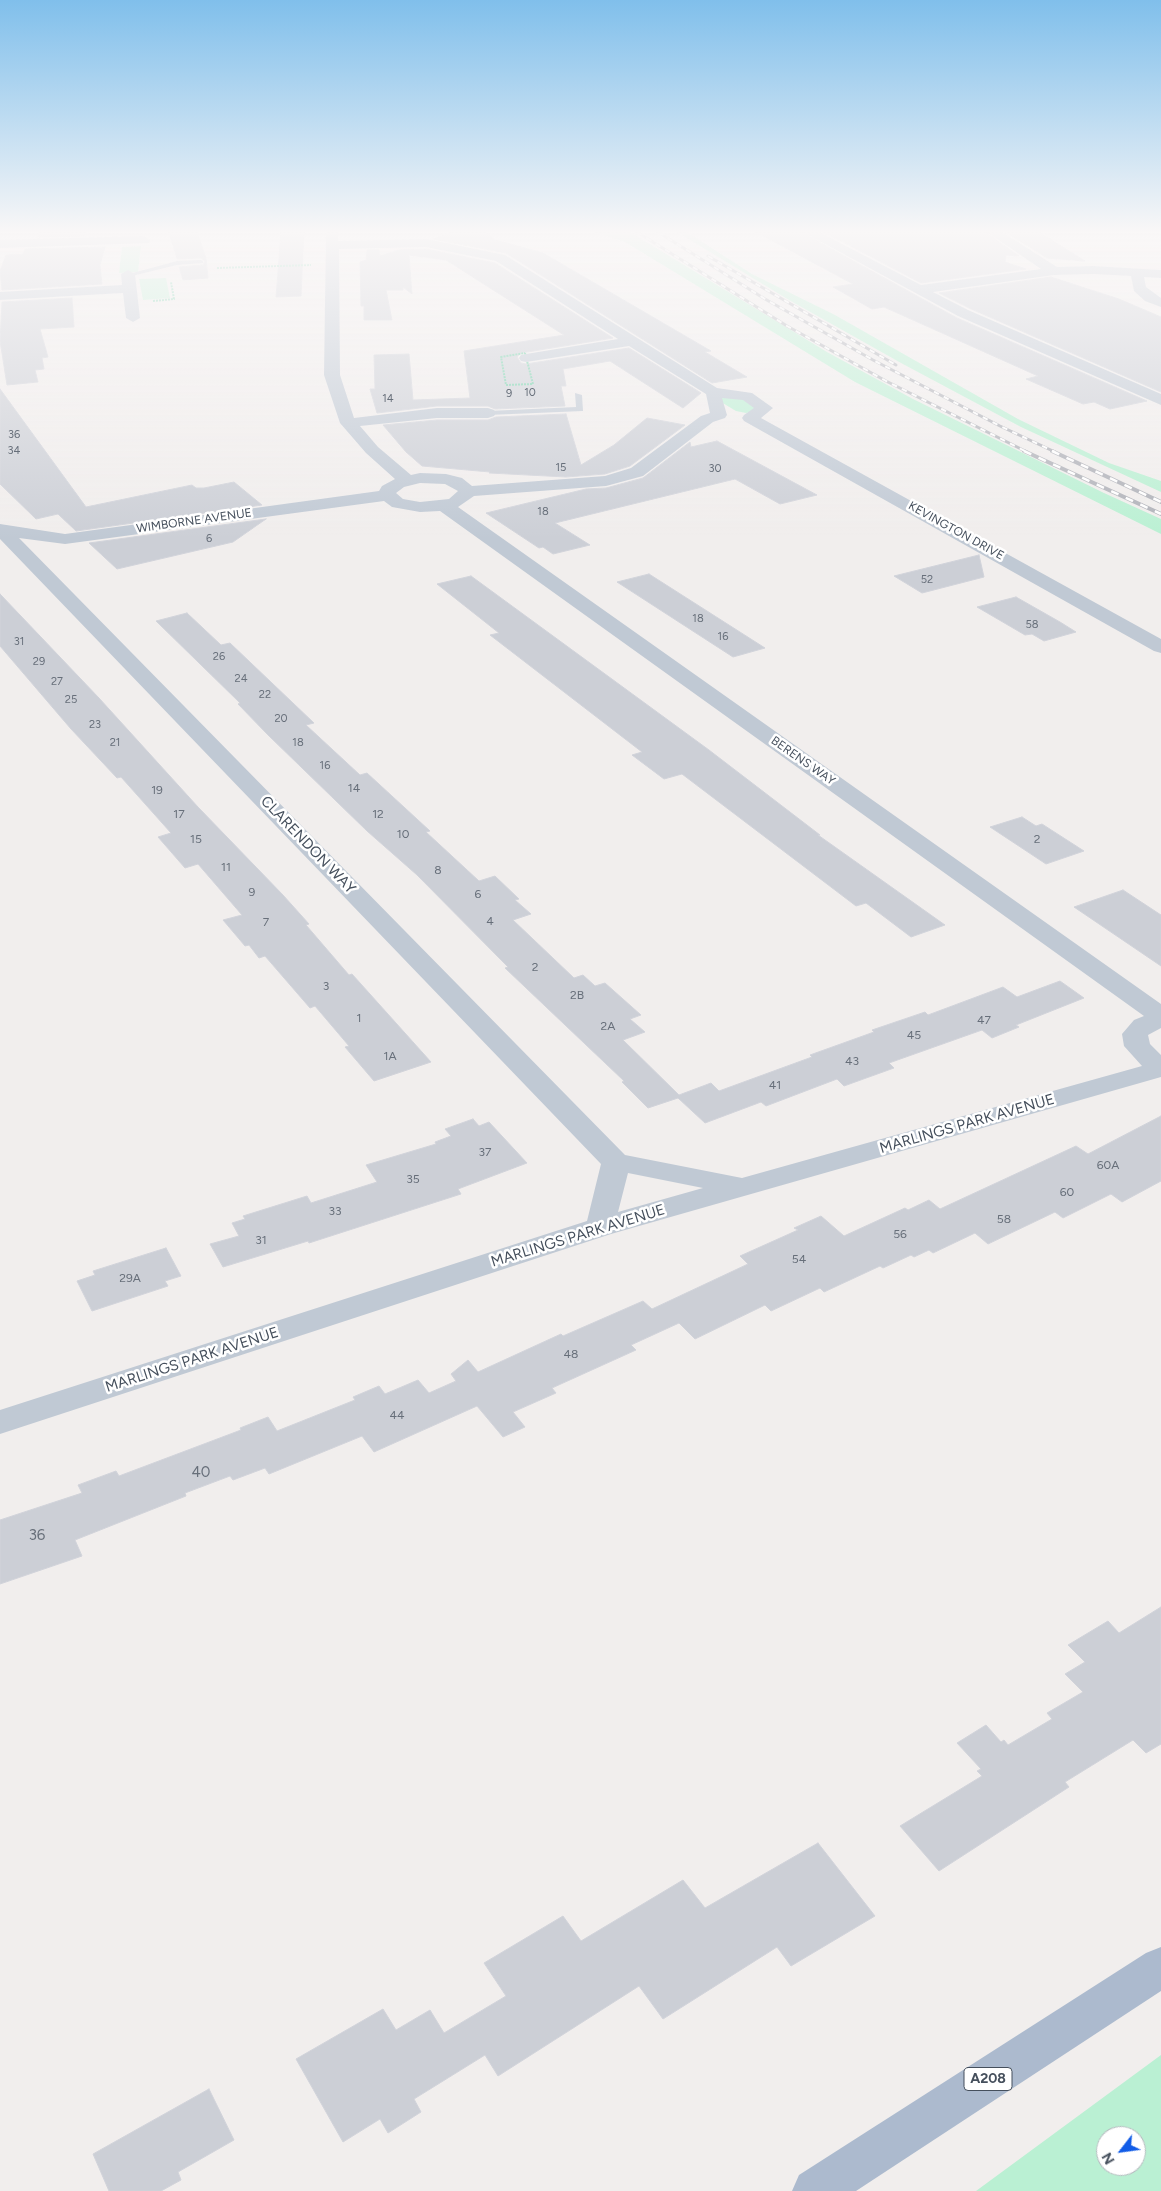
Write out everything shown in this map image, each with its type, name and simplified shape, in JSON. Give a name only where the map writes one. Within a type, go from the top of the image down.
[{"type":"main road","name":"A208","points":[[815,2191],[1161,1967]]},
{"type":"street","points":[[332,334],[332,375],[348,423],[372,450],[408,480]]},
{"type":"street","points":[[621,334],[713,392],[747,396],[764,408],[750,418]]},
{"type":"street","points":[[1012,334],[1161,400]]},
{"type":"street","points":[[526,358],[632,341]]},
{"type":"street","points":[[467,491],[463,486],[446,479],[420,478],[392,486],[387,495],[398,503],[408,506],[444,506],[461,499],[467,491],[606,481],[636,472],[707,419],[719,415],[713,392]]},
{"type":"street","points":[[348,423],[437,413],[488,413]]},
{"type":"street","name":"KEVINGTON DRIVE","points":[[719,415],[750,418],[1161,647]]},
{"type":"street","name":"WIMBORNE AVENUE","points":[[0,530],[65,539],[387,495]]},
{"type":"street","name":"BERENS WAY","points":[[444,506],[1161,1017],[1143,1026],[1135,1034],[1137,1046],[1160,1069]]},
{"type":"street","name":"CLARENDON WAY","points":[[0,530],[38,565],[616,1162]]},
{"type":"street","points":[[38,565],[65,539]]},
{"type":"street","name":"MARLINGS PARK AVENUE","points":[[0,1422],[600,1227],[1160,1069]]},
{"type":"street","points":[[600,1227],[616,1162],[742,1187]]},
{"type":"lane","points":[[488,413],[580,409],[578,395]]},
{"type":"green space","points":[[777,334],[798,334],[913,399],[1161,519],[1161,534],[855,382]]},
{"type":"green space","points":[[850,334],[869,334],[1018,419],[1109,463],[1161,481],[1161,492],[1021,427]]},
{"type":"green space","points":[[721,398],[741,398],[755,407],[756,411],[746,413],[736,411],[721,402]]},
{"type":"green space","points":[[1161,2055],[1161,2191],[976,2191]]},
{"type":"building","points":[[0,334],[41,334],[48,357],[42,358],[44,369],[35,370],[38,382],[7,385]]},
{"type":"building","points":[[607,334],[613,338],[521,353],[517,357],[521,363],[526,364],[629,348],[701,393],[683,408],[610,361],[563,369],[566,386],[561,386],[565,406],[495,409],[488,406],[437,406],[377,413],[370,389],[375,389],[374,355],[409,354],[413,400],[470,398],[464,351],[564,335]]},
{"type":"building","points":[[635,334],[682,334],[711,351],[705,352],[747,377],[712,383]]},
{"type":"building","points":[[945,334],[994,334],[1147,401],[1110,409],[1094,402],[1083,404],[1026,379],[1038,376]]},
{"type":"building","points":[[1029,334],[1161,334],[1161,392]]},
{"type":"building","points":[[0,389],[86,507],[192,485],[196,488],[204,488],[234,482],[262,505],[76,531],[58,514],[36,519],[0,484]]},
{"type":"building","points":[[566,414],[581,465],[614,445],[647,418],[685,425],[630,466],[605,474],[566,477],[489,473],[422,466],[406,452],[383,425],[437,420],[488,420],[496,417]]},
{"type":"building","points":[[717,441],[817,495],[780,504],[735,479],[555,523],[590,545],[553,554],[543,547],[539,548],[486,513],[586,489],[606,488],[643,478],[690,442],[691,447]]},
{"type":"building","points":[[266,519],[233,542],[117,569],[89,543]]},
{"type":"building","points":[[979,555],[984,577],[922,593],[894,576]]},
{"type":"building","points":[[649,574],[765,648],[733,657],[617,582]]},
{"type":"building","points":[[471,576],[709,750],[820,835],[818,835],[945,925],[911,937],[866,903],[856,906],[682,774],[664,779],[632,755],[642,752],[490,635],[499,633],[437,584]]},
{"type":"building","points":[[0,594],[99,698],[198,807],[283,895],[309,924],[306,925],[349,975],[352,974],[431,1062],[374,1081],[345,1047],[349,1046],[315,1006],[310,1008],[265,956],[259,958],[249,945],[245,946],[223,920],[242,915],[198,864],[185,868],[158,837],[171,833],[121,777],[117,778],[71,729],[0,646]]},
{"type":"building","points":[[1016,597],[1076,632],[1044,641],[1032,634],[1025,635],[977,607]]},
{"type":"building","points":[[187,613],[221,645],[230,643],[314,723],[306,725],[360,775],[367,773],[430,831],[426,832],[479,881],[495,876],[519,899],[515,900],[531,914],[513,920],[574,978],[583,975],[595,986],[605,983],[641,1015],[630,1019],[645,1032],[623,1040],[679,1095],[711,1083],[719,1091],[812,1057],[810,1055],[874,1032],[872,1030],[925,1012],[928,1015],[1003,987],[1017,997],[1060,981],[1084,998],[1016,1025],[1019,1027],[992,1038],[982,1030],[889,1063],[894,1068],[844,1086],[837,1079],[766,1106],[761,1102],[705,1123],[678,1098],[648,1108],[622,1082],[624,1081],[505,968],[508,967],[417,875],[367,831],[268,735],[238,704],[240,703],[156,621]]},
{"type":"building","points":[[1022,817],[1036,826],[1042,824],[1084,851],[1046,864],[990,827]]},
{"type":"building","points":[[1123,890],[1161,915],[1161,966],[1074,907]]},
{"type":"building","points":[[1161,1116],[1161,1181],[1122,1202],[1111,1194],[1063,1218],[1055,1212],[988,1244],[975,1233],[933,1253],[929,1250],[914,1257],[911,1255],[883,1268],[880,1266],[824,1292],[820,1288],[771,1311],[765,1305],[695,1339],[679,1323],[631,1345],[636,1350],[552,1388],[556,1393],[513,1412],[525,1427],[503,1437],[477,1406],[374,1452],[362,1436],[269,1474],[265,1468],[233,1480],[230,1476],[185,1493],[186,1496],[75,1540],[82,1556],[0,1584],[0,1520],[82,1493],[78,1485],[116,1471],[119,1476],[241,1430],[240,1428],[268,1417],[277,1431],[355,1400],[353,1397],[379,1386],[385,1394],[418,1380],[429,1393],[456,1381],[451,1374],[468,1360],[478,1372],[561,1334],[563,1336],[643,1301],[652,1309],[748,1264],[740,1256],[798,1230],[794,1228],[821,1216],[844,1236],[905,1208],[908,1210],[929,1200],[940,1209],[1076,1146],[1088,1154]]},
{"type":"building","points":[[473,1119],[479,1126],[489,1122],[527,1163],[458,1189],[461,1194],[309,1243],[308,1241],[223,1267],[210,1244],[239,1236],[232,1223],[245,1219],[243,1216],[307,1196],[311,1203],[377,1182],[366,1165],[436,1144],[435,1142],[451,1136],[445,1129]]},
{"type":"building","points":[[166,1248],[181,1276],[165,1281],[168,1286],[92,1311],[77,1281],[95,1275],[93,1271]]},
{"type":"building","points":[[1161,1607],[1161,1744],[1146,1753],[1133,1740],[1065,1782],[1069,1787],[939,1871],[900,1826],[982,1776],[977,1771],[981,1769],[957,1743],[986,1725],[1001,1742],[1004,1740],[1008,1745],[1052,1719],[1047,1713],[1083,1692],[1065,1674],[1085,1662],[1068,1645],[1108,1621],[1119,1633]]},
{"type":"building","points":[[818,1843],[875,1916],[791,1966],[777,1947],[663,2019],[639,1986],[498,2076],[485,2055],[414,2099],[421,2112],[388,2133],[380,2119],[343,2142],[296,2059],[383,2009],[396,2030],[430,2010],[444,2033],[506,1996],[484,1963],[563,1916],[581,1941],[683,1880],[705,1908]]},
{"type":"building","points":[[209,2089],[234,2140],[178,2172],[181,2180],[161,2191],[109,2191],[93,2154]]},
{"type":"railway","points":[[802,334],[886,381],[1027,452]]},
{"type":"railway","points":[[827,334],[1000,426],[1055,452]]},
{"type":"railway","points":[[843,334],[896,365]]},
{"type":"railway","points":[[1024,451],[1161,514]]},
{"type":"railway","points":[[1052,451],[1161,502]]}]
